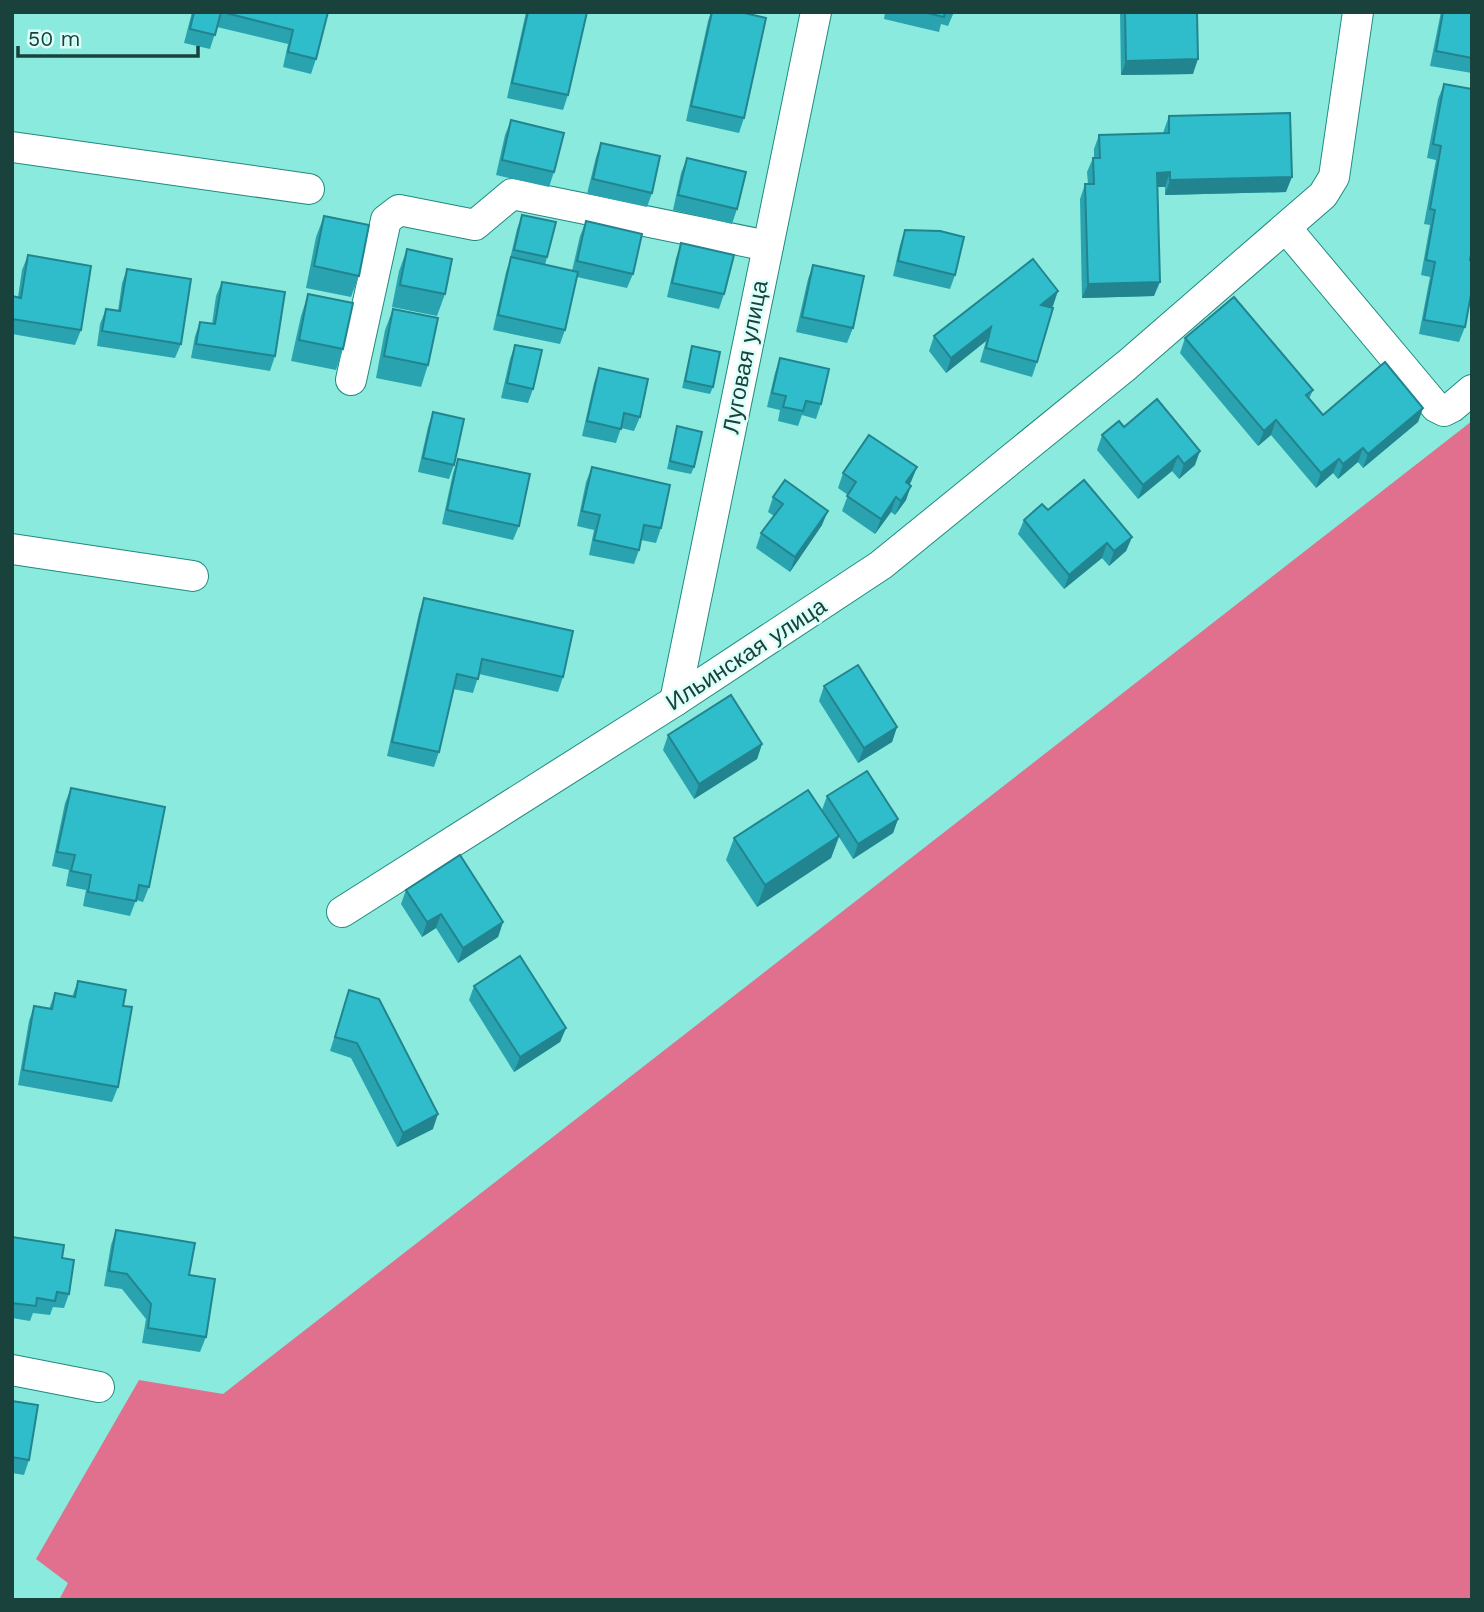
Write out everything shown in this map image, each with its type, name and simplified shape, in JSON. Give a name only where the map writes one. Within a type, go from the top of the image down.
[{"type":"lane","name":"Луговая улица","points":[[675,701],[816,12]]},
{"type":"lane","name":"Ильинская улица","points":[[342,912],[675,701],[881,565],[1127,365],[1286,228],[1323,195],[1334,177],[1358,12]]},
{"type":"lane","points":[[12,147],[309,189]]},
{"type":"lane","points":[[351,380],[386,220],[399,210],[475,225],[512,194],[768,246]]},
{"type":"lane","points":[[1286,228],[1436,407],[1444,411],[1472,390]]},
{"type":"lane","points":[[12,549],[193,576]]},
{"type":"lane","points":[[12,1370],[99,1387]]},
{"type":"shaded area","points":[[1472,421],[1472,1600],[59,1600],[68,1583],[36,1559],[139,1380],[223,1394]]},
{"type":"building","points":[[194,12],[221,12],[215,35],[190,29]]},
{"type":"building","points":[[222,12],[328,12],[316,59],[288,52],[293,30]]},
{"type":"building","points":[[528,12],[587,12],[568,95],[512,83]]},
{"type":"building","points":[[712,12],[740,12],[766,18],[744,118],[691,106]]},
{"type":"building","points":[[923,12],[945,12],[944,17]]},
{"type":"building","points":[[1125,12],[1197,12],[1198,59],[1126,61]]},
{"type":"building","points":[[1443,12],[1472,12],[1472,58],[1436,51]]},
{"type":"building","points":[[1444,84],[1472,89],[1472,289],[1465,327],[1424,320],[1435,262],[1426,260],[1435,210],[1430,209],[1441,146],[1433,144]]},
{"type":"building","points":[[1290,113],[1292,177],[1170,180],[1170,172],[1157,173],[1160,282],[1088,284],[1085,184],[1094,184],[1093,158],[1100,158],[1099,135],[1169,133],[1169,116]]},
{"type":"building","points":[[511,120],[564,133],[554,172],[502,160]]},
{"type":"building","points":[[601,143],[660,156],[652,193],[593,179]]},
{"type":"building","points":[[687,158],[746,172],[737,209],[678,195]]},
{"type":"building","points":[[522,215],[556,222],[547,257],[514,250]]},
{"type":"building","points":[[324,216],[369,225],[359,276],[314,266]]},
{"type":"building","points":[[586,221],[642,234],[633,274],[577,261]]},
{"type":"building","points":[[905,230],[940,231],[964,237],[955,275],[898,261]]},
{"type":"building","points":[[681,243],[734,255],[724,294],[672,283]]},
{"type":"building","points":[[407,249],[452,259],[445,294],[400,285]]},
{"type":"building","points":[[28,255],[91,266],[81,330],[12,319],[12,296],[21,298]]},
{"type":"building","points":[[511,257],[578,272],[565,330],[498,315]]},
{"type":"building","points":[[1033,259],[1058,291],[1041,305],[1053,308],[1037,362],[986,348],[991,327],[951,358],[934,336]]},
{"type":"building","points":[[813,265],[864,276],[853,328],[802,317]]},
{"type":"building","points":[[127,269],[191,279],[181,344],[102,331],[106,309],[120,311]]},
{"type":"building","points":[[222,282],[285,292],[275,356],[196,344],[200,322],[215,324]]},
{"type":"building","points":[[308,294],[353,303],[343,349],[299,340]]},
{"type":"building","points":[[1234,297],[1313,390],[1306,395],[1323,415],[1385,362],[1423,408],[1368,454],[1363,448],[1343,464],[1339,459],[1321,473],[1276,420],[1264,431],[1185,338]]},
{"type":"building","points":[[393,309],[438,318],[428,365],[384,356]]},
{"type":"building","points":[[515,345],[542,350],[533,389],[507,383]]},
{"type":"building","points":[[692,346],[720,352],[713,387],[685,381]]},
{"type":"building","points":[[780,358],[829,369],[821,404],[806,401],[803,411],[783,407],[786,396],[772,393]]},
{"type":"building","points":[[599,368],[648,379],[640,417],[624,413],[621,429],[587,421]]},
{"type":"building","points":[[1157,399],[1200,451],[1184,464],[1178,456],[1143,485],[1102,435],[1119,421],[1124,427]]},
{"type":"building","points":[[433,412],[464,419],[454,465],[423,458]]},
{"type":"building","points":[[677,426],[702,432],[694,467],[670,461]]},
{"type":"building","points":[[869,435],[917,467],[906,482],[911,486],[901,501],[896,497],[881,519],[847,496],[856,482],[843,473]]},
{"type":"building","points":[[458,459],[530,474],[519,526],[447,510]]},
{"type":"building","points":[[592,467],[670,485],[661,528],[644,525],[639,550],[594,540],[600,515],[582,511]]},
{"type":"building","points":[[785,480],[828,511],[795,557],[761,533],[783,504],[773,497]]},
{"type":"building","points":[[1084,480],[1132,537],[1114,551],[1107,543],[1069,575],[1024,520],[1042,504],[1048,510]]},
{"type":"building","points":[[424,598],[573,631],[563,677],[482,659],[478,679],[457,674],[439,752],[392,742]]},
{"type":"building","points":[[858,665],[897,727],[864,748],[824,686]]},
{"type":"building","points":[[731,695],[762,744],[699,784],[668,735]]},
{"type":"building","points":[[867,771],[898,819],[858,844],[827,796]]},
{"type":"building","points":[[71,788],[165,807],[149,887],[139,885],[136,901],[88,892],[91,875],[71,871],[75,855],[57,852]]},
{"type":"building","points":[[808,790],[839,836],[765,885],[734,838]]},
{"type":"building","points":[[460,855],[503,922],[463,948],[441,914],[427,922],[406,890]]},
{"type":"building","points":[[520,956],[566,1028],[520,1057],[474,986]]},
{"type":"building","points":[[78,981],[126,990],[123,1006],[132,1007],[118,1087],[23,1070],[34,1006],[52,1009],[55,993],[75,997]]},
{"type":"building","points":[[349,990],[379,999],[438,1114],[403,1133],[357,1043],[335,1037]]},
{"type":"building","points":[[116,1230],[195,1243],[189,1275],[215,1279],[206,1337],[148,1328],[151,1304],[127,1274],[109,1271]]},
{"type":"building","points":[[12,1237],[64,1245],[62,1258],[74,1260],[69,1294],[57,1292],[55,1301],[37,1298],[36,1306],[12,1303]]},
{"type":"building","points":[[12,1401],[38,1405],[29,1460],[12,1457]]}]
